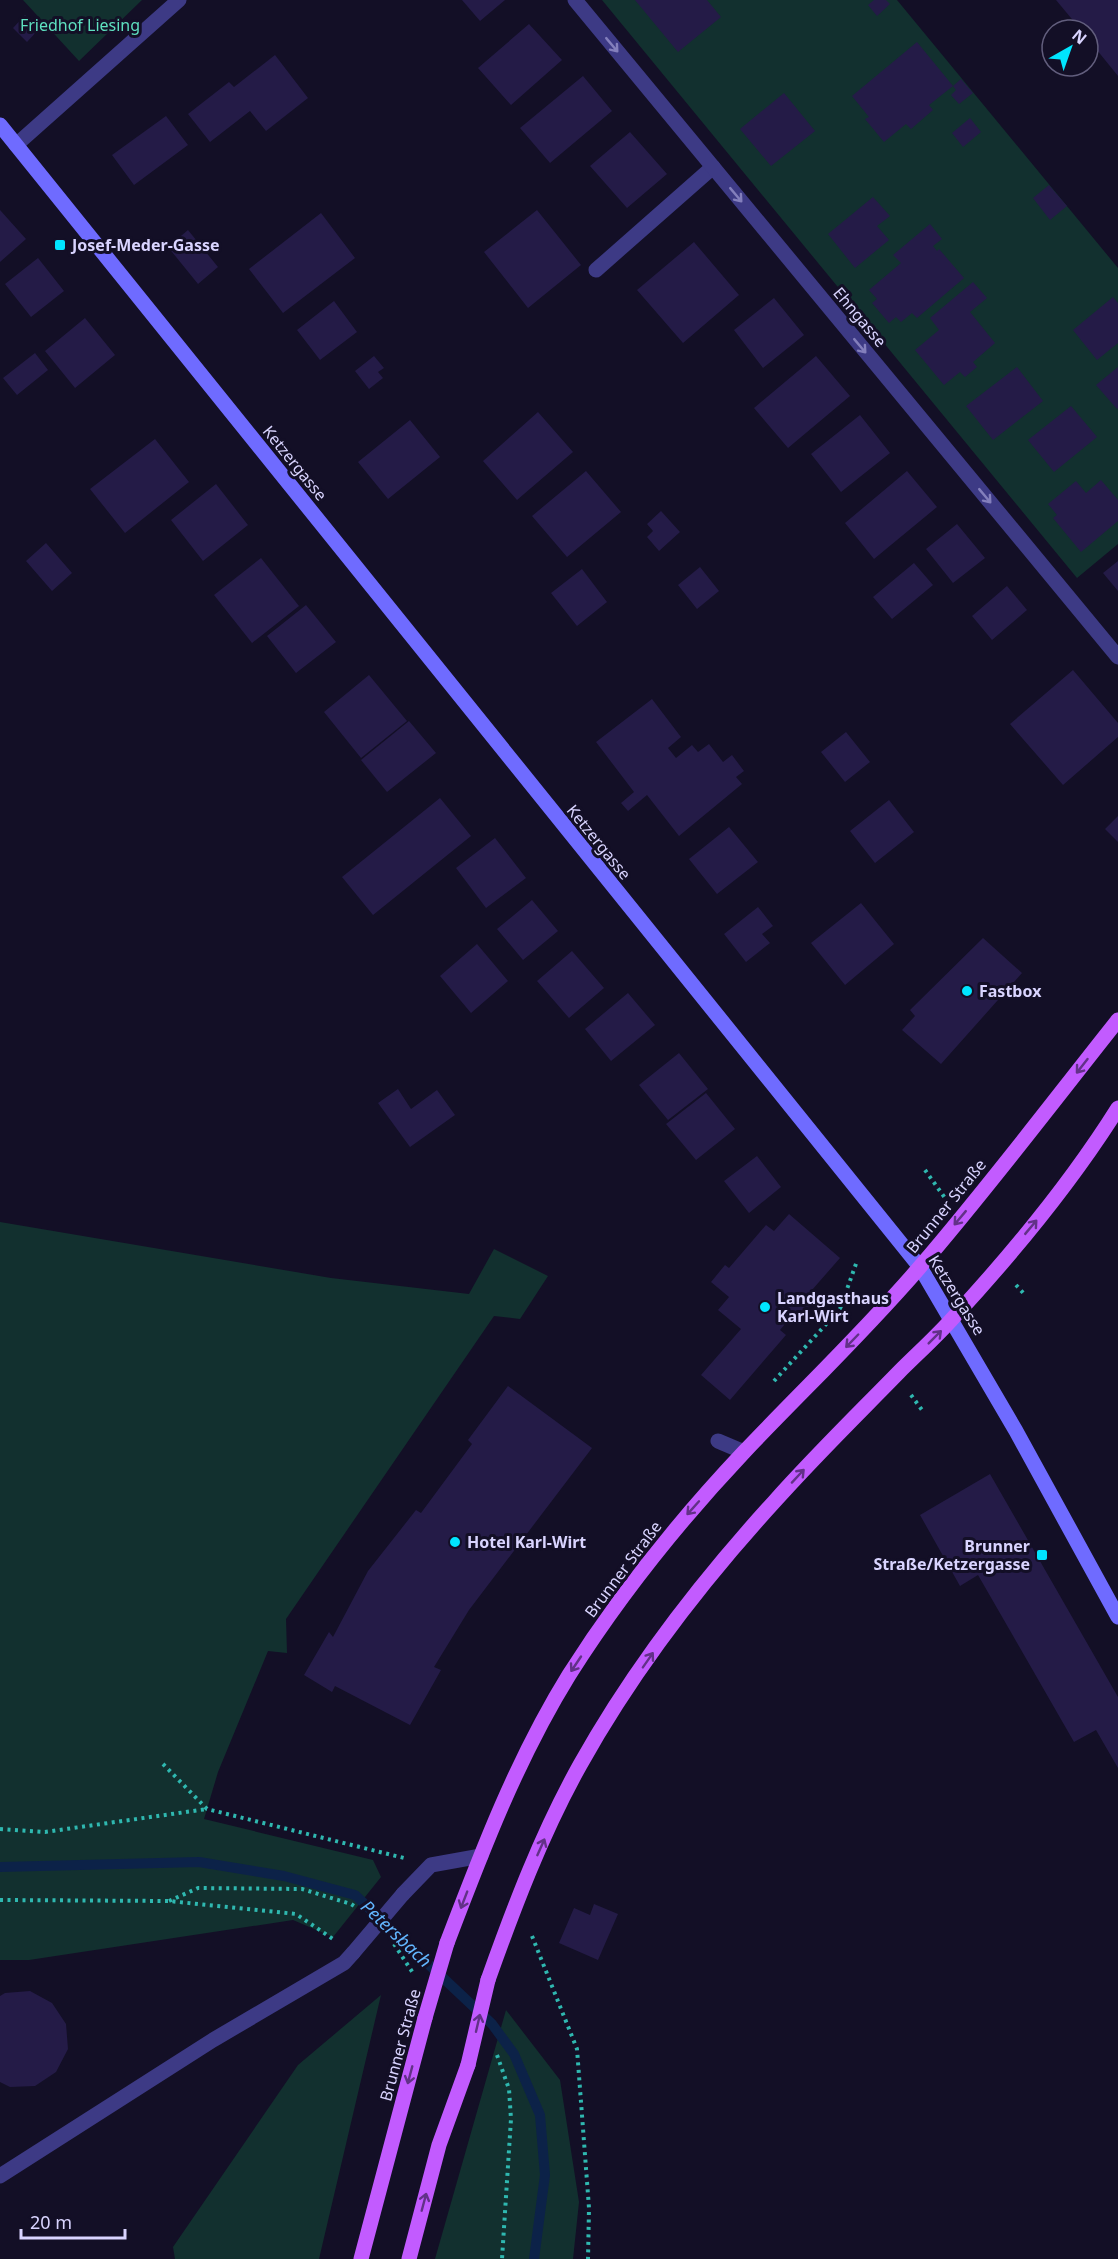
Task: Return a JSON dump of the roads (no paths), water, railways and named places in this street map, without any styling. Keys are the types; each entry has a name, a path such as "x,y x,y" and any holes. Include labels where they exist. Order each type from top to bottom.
{"main road":[{"name":"Ketzergasse","path":"0,124 920,1267 1011,1422 1118,1617"},
{"name":"Brunner Straße","path":"361,2259 447,1943 481,1856 526,1754 570,1675 647,1566 686,1516 920,1267 1118,1020"},
{"path":"409,2259 440,2145 468,2065 488,1980 517,1900 579,1766 622,1697 693,1599 795,1479 952,1319 1048,1207 1118,1108"}],"street":[{"path":"16,145 179,0"},
{"name":"Ehngasse","path":"575,0 1118,657"},
{"path":"596,270 713,167"},
{"path":"718,1441 744,1452"},
{"path":"0,2176 213,2040 344,1963 431,1865 481,1856"}],"waterway":[{"name":"Petersbach","path":"0,1867 199,1862 284,1876 355,1895 492,2024 514,2054 540,2115 545,2175 534,2259"}],"place":[{"name":"Josef-Meder-Gasse","path":"60,245"},
{"name":"Fastbox","path":"967,991"},
{"name":"Landgasthaus Karl-Wirt","path":"765,1307"},
{"name":"Hotel Karl-Wirt","path":"455,1542"},
{"name":"Brunner Straße/Ketzergasse","path":"1042,1555"}],"park label":[{"name":"Friedhof Liesing","path":"80,25"}]}
